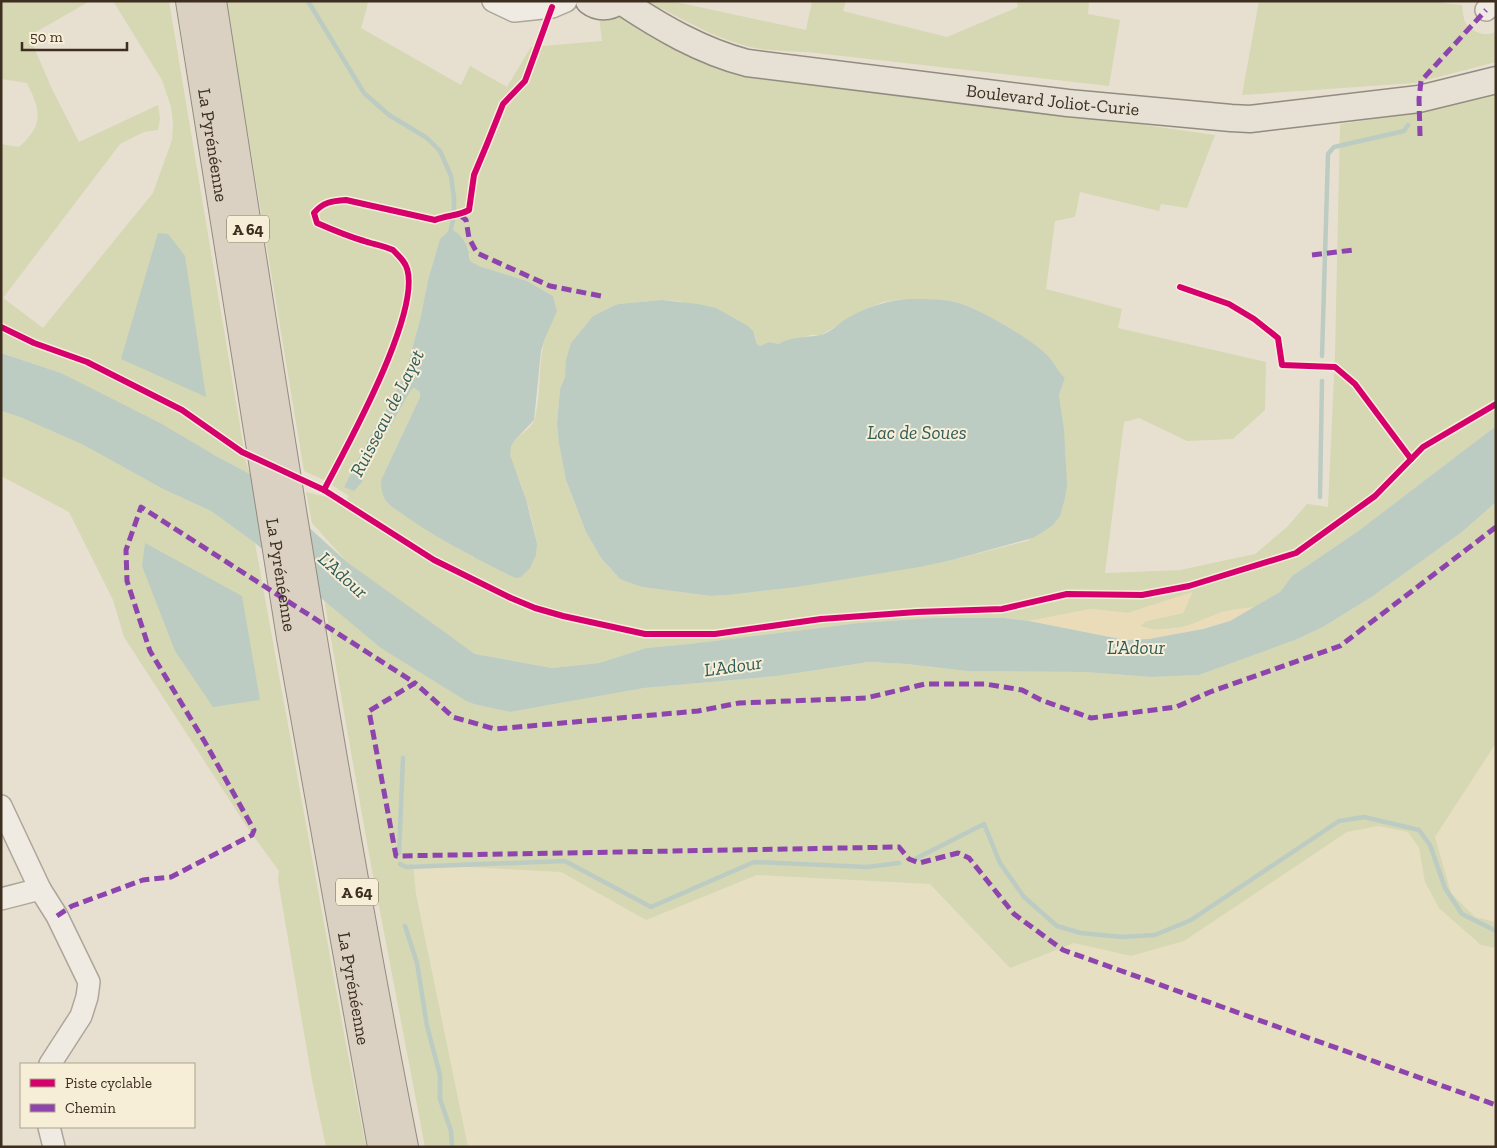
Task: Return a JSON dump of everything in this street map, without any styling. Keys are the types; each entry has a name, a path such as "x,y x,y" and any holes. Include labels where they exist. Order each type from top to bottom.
{"highway":[{"name":"La Pyrénéenne","path":"190,1 272,451 382,1147"},
{"name":"La Pyrénéenne","path":"212,1 272,451"},
{"name":"La Pyrénéenne","path":"302,637 337,783 404,1147"}],"main road":[{"name":"Boulevard Joliot-Curie","path":"589,1 600,6 607,6 620,1 661,27 724,57 747,63 1068,103 1231,118 1250,119 1419,99 1496,80"}],"street":[{"path":"492,1 514,11 552,7 566,1"},
{"path":"1,806 40,890 57,916 89,982 81,1016 51,1063"},
{"path":"1,900 40,890"},
{"path":"49,1128 54,1147"}],"shaded area":[{"path":"1496,743 1496,922 1475,917 1451,893 1435,837"},
{"path":"1378,826 1408,832 1419,848 1425,882 1481,945 1496,948 1496,1147 468,1147 416,894 412,864 561,872 646,920 757,875 930,884 1010,968 1074,943 1131,956 1184,941 1347,832"}],"green space":[{"path":"1,1 90,1 29,36 52,89 79,142 158,105 160,118 158,130 144,132 120,144 3,298 43,328 153,193 172,140 173,123 171,107 162,80 113,1 169,1 246,462 250,474 61,373 1,353 1,144 19,147 33,131 38,117 35,102 27,83 1,79"},
{"path":"226,1 368,1 361,28 461,85 470,66 507,87 531,47 602,41 599,17 621,15 702,57 1215,135 1187,208 1161,204 1159,211 1080,192 1075,217 1055,221 1046,289 1122,309 1118,328 1266,362 1265,410 1233,439 1187,441 1139,418 1124,422 1105,573 1180,570 1255,554 1287,527 1307,504 1328,507 1335,354 1340,124 1416,113 1496,93 1496,426 1357,532 1292,576 1280,592 1256,607 1222,612 1187,627 1154,630 1140,626 1146,621 1183,613 1192,593 1128,613 1091,609 1029,621 1004,618 931,618 859,623 646,648 599,663 552,668 475,654 347,562 312,523 306,492 327,497 342,506 349,496 324,480 304,471","holes":["440,239 470,254 470,261 479,266 527,281 553,296 557,311 550,324 542,350 538,404 535,418 529,428 512,444 510,449 513,466 526,498 537,543 473,557 388,503 381,480 420,397 420,392 414,388 411,390 376,451 362,482 344,487 406,371","908,299 947,300 980,312 1031,342 1051,359 1065,378 1059,395 1064,429 1052,526 1027,541 952,560 797,587 728,595 711,596 642,587 617,576 601,558 586,532 566,480 557,424 560,389 565,377 571,343 593,316 618,304 662,300 680,301 755,336 757,344 760,346 769,342 779,344 811,335 821,335 866,309 883,302"]},
{"path":"637,1 671,1 806,30 812,1 846,1 843,11 947,37 1018,7 1016,1 1089,1 1088,14 1120,20 1109,86 807,52 761,49 722,38 661,8 659,11"},
{"path":"1259,1 1442,1 1442,3 1462,5 1465,21 1470,28 1484,34 1496,31 1496,62 1415,83 1242,95"},
{"path":"1,411 20,417 85,445 163,489 211,511 255,543 366,1147 326,1147 312,1080 278,880 279,871 249,830 124,637 113,600 69,512 1,476"},
{"path":"1496,502 1496,743 1435,837 1451,893 1475,917 1496,922 1496,948 1481,945 1439,908 1425,882 1419,848 1408,832 1378,826 1347,832 1184,941 1131,956 1074,943 1010,968 930,884 757,875 646,920 561,872 413,864 416,894 468,1147 425,1147 369,854 324,599 382,648 466,701 510,712 644,688 777,676 869,662 967,671 1085,672 1152,677 1199,675 1295,640 1323,627 1373,596 1462,532"}],"sand":[{"path":"1192,592 1183,613 1146,621 1140,626 1151,629 1172,629 1224,612 1256,607 1230,621 1203,629 1149,639 1125,640 1029,621 1091,609 1128,613"}],"water":[{"path":"451,229 465,242 470,261 479,266 527,281 553,296 557,311 541,351 534,420 511,446 510,455 526,499 537,543 536,555 530,568 521,577 516,578 434,535 385,500 381,480 420,397 420,392 414,388 411,390 376,451 362,482 354,491 344,487 406,371 440,239"},
{"path":"158,233 168,234 185,256 206,397 121,359"},
{"name":"Lac de Soues","path":"908,299 947,300 980,312 1031,342 1051,359 1065,378 1059,395 1064,429 1067,485 1060,516 1052,526 1033,538 952,560 797,587 711,596 642,587 620,579 601,558 586,532 566,480 559,444 557,424 560,389 565,377 566,360 571,343 593,316 618,304 662,300 698,304 716,308 748,326 753,331 757,344 760,346 769,342 779,344 794,338 823,334 846,319 869,308 883,303"},
{"name":"L'Adour","path":"1,353 61,373 160,423 250,474 347,562 475,654 552,668 599,663 646,648 859,623 931,618 1004,618 1029,621 1125,640 1149,639 1203,629 1230,621 1280,592 1292,576 1357,532 1496,426 1496,502 1462,532 1373,596 1323,627 1295,640 1199,675 1152,677 1085,672 967,671 869,662 777,676 644,688 510,712 466,701 381,648 255,543 211,511 163,489 84,445 20,417 1,411"},
{"path":"145,543 242,596 260,700 213,707 175,651 142,566"}],"waterway":[{"name":"Ruisseau de Layet","path":"308,1 364,93 389,115 427,138 440,151 451,176 454,210"},
{"path":"1322,356 1328,154 1334,147 1404,131 1408,125"},
{"name":"Ruisseau de Layet","path":"450,233 453,220"},
{"path":"1320,497 1322,381"},
{"path":"399,853 403,758"},
{"path":"917,858 984,824 1000,863 1024,897 1057,926 1081,933 1122,937 1155,935 1191,920 1339,821 1364,817 1419,830 1430,845 1445,888 1462,914 1496,931"},
{"path":"400,864 406,867 565,861 651,907 754,862 867,867 899,863"},
{"path":"405,926 417,963 427,1026 440,1075 440,1099 451,1131 452,1147"}],"marked path":[{"path":"1420,136 1419,99 1421,81 1486,10"},
{"path":"460,215 466,220 469,238 477,253 550,286 601,296"},
{"path":"1312,255 1353,250"},
{"path":"57,916 72,906 143,880 171,877 252,835 254,830 206,744 150,651 127,581 126,550 141,507 415,683"},
{"path":"1496,527 1340,646 1210,692 1176,707 1091,718 1041,700 1022,690 985,684 925,684 866,698 739,703 698,711 495,729 453,717 415,683 369,711 396,856 899,847 909,859 919,863 958,853 969,858 1014,914 1063,950 1496,1105"}],"cycle path":[{"path":"324,490 382,375 406,306 409,279 403,261 393,250 317,223 314,213 321,206 328,203 346,200 435,220 469,210 474,175 503,104 525,81 552,7"},
{"path":"1180,287 1229,304 1254,319 1278,338 1282,365 1335,367 1355,384 1411,459"},
{"path":"1,327 34,343 87,362 182,410 242,452 324,490 434,560 511,598 535,608 563,616 645,634 715,634 821,619 917,612 1002,609 1067,594 1142,595 1189,586 1296,553 1375,496 1423,447 1496,404"}]}
